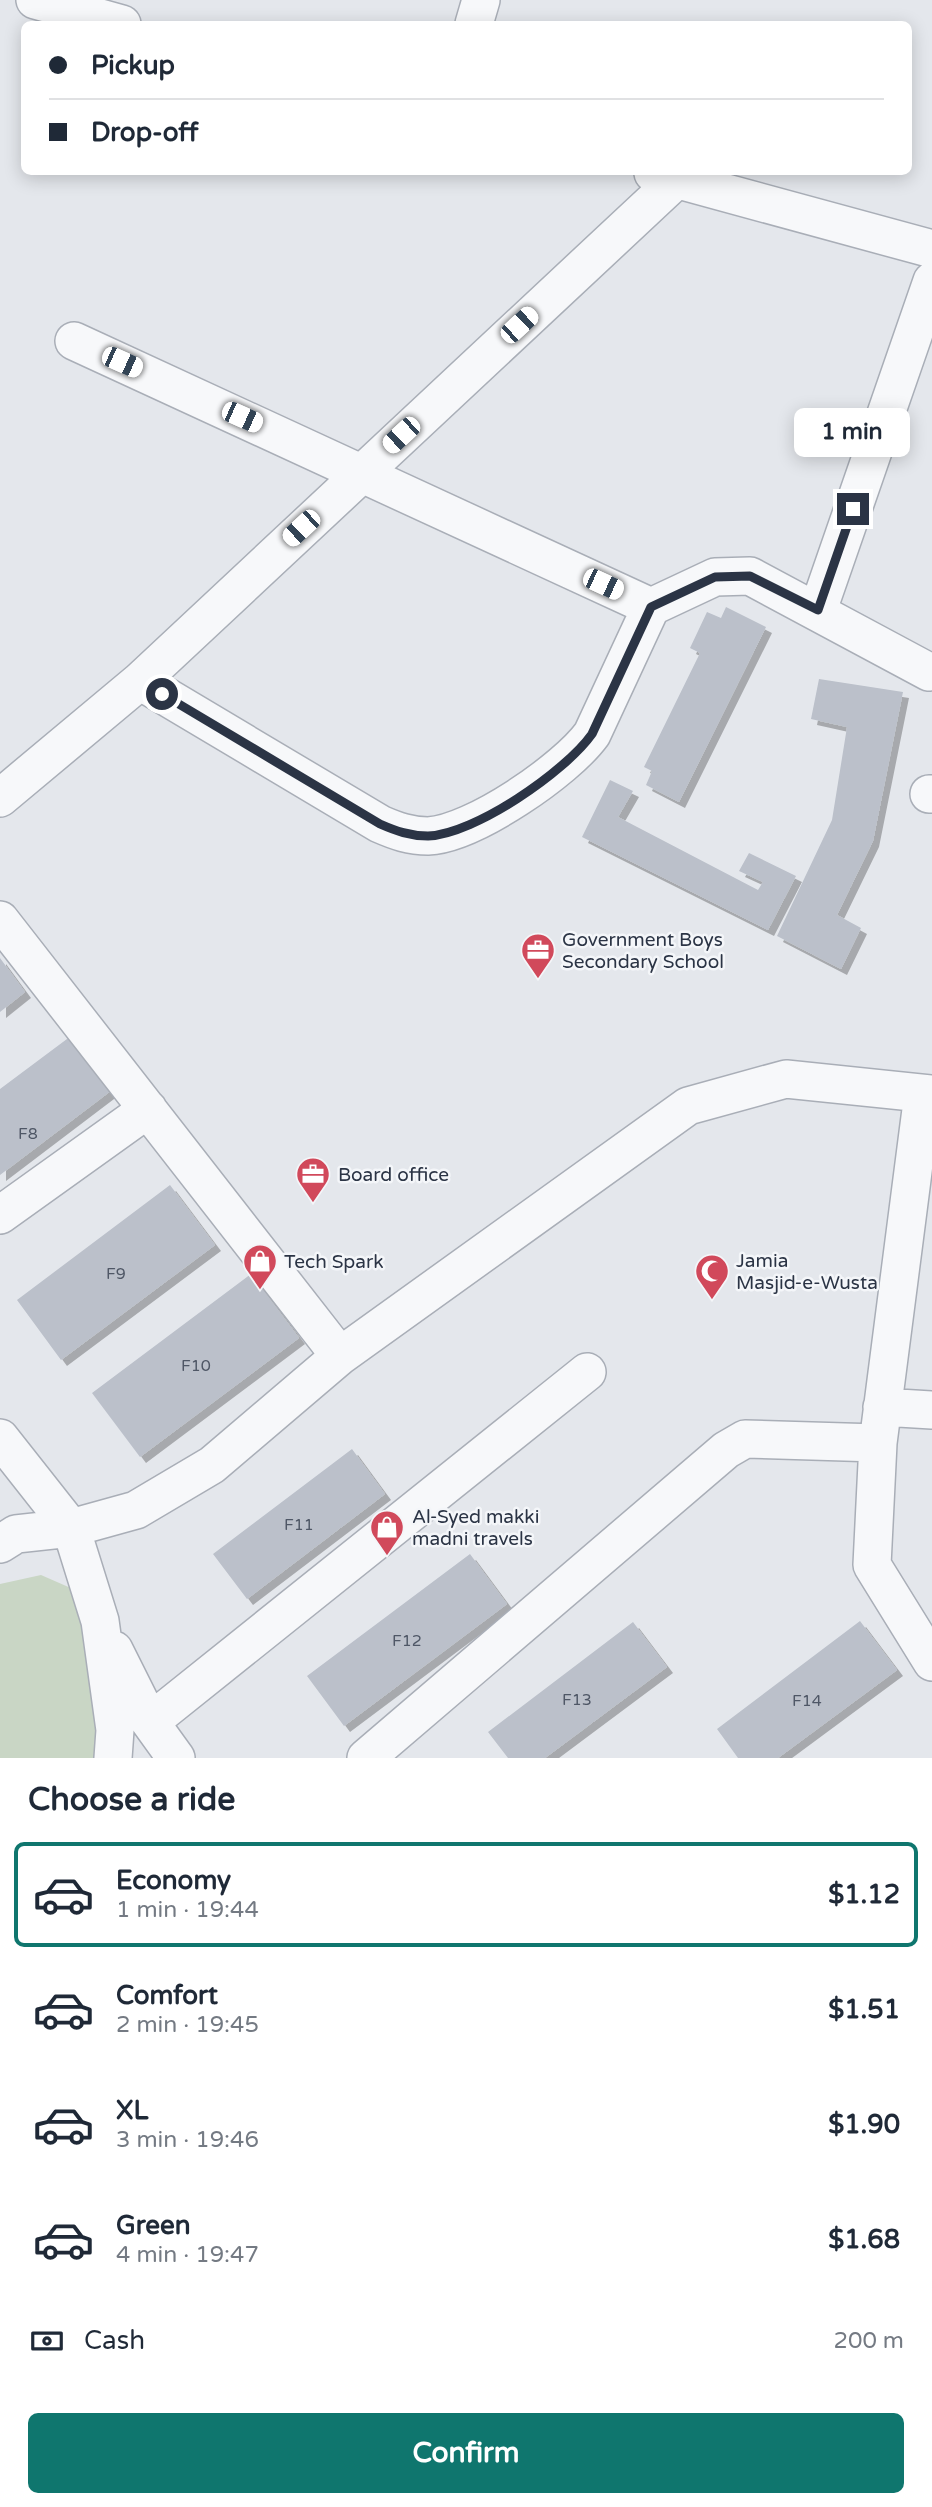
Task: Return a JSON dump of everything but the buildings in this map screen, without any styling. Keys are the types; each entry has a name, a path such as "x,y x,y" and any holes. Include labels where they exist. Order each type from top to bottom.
{"street":[{"path":"35,0 111,21"},
{"path":"475,21 481,0"},
{"path":"0,798 140,681 361,471 662,176 932,249"},
{"path":"818,610 932,281"},
{"path":"74,341 651,607"},
{"path":"140,681 380,824 403,834 429,836 461,827 492,812 566,764 592,734 651,607 715,577 750,576 818,610 929,673"},
{"path":"0,920 340,1356"},
{"path":"0,1544 16,1534 71,1528 136,1510 212,1465 340,1356 688,1106 786,1079 928,1094 880,1425 872,1565 932,1662"},
{"path":"0,1215 148,1109"},
{"path":"150,1723 587,1372"},
{"path":"366,1758 726,1450 745,1439 880,1425 932,1409"},
{"path":"0,1438 71,1528 100,1621 150,1723 176,1758"},
{"path":"100,1621 115,1730 113,1758"}],"green space":[{"path":"41,1575 73,1589 95,1627 98,1758 0,1758 0,1584"}],"place":[{"name":"Government Boys Secondary School","path":"538,980"},
{"name":"Board office","path":"313,1204"},
{"name":"Tech Spark","path":"260,1291"},
{"name":"Jamia Masjid-e-Wusta","path":"712,1301"},
{"name":"Al-Syed makki madni travels","path":"387,1557"}],"route":[{"path":"162,694 380,824 403,834 429,836 461,827 492,812 566,764 581,749 592,734 651,607 715,577 750,576 818,610 853,509"}]}
